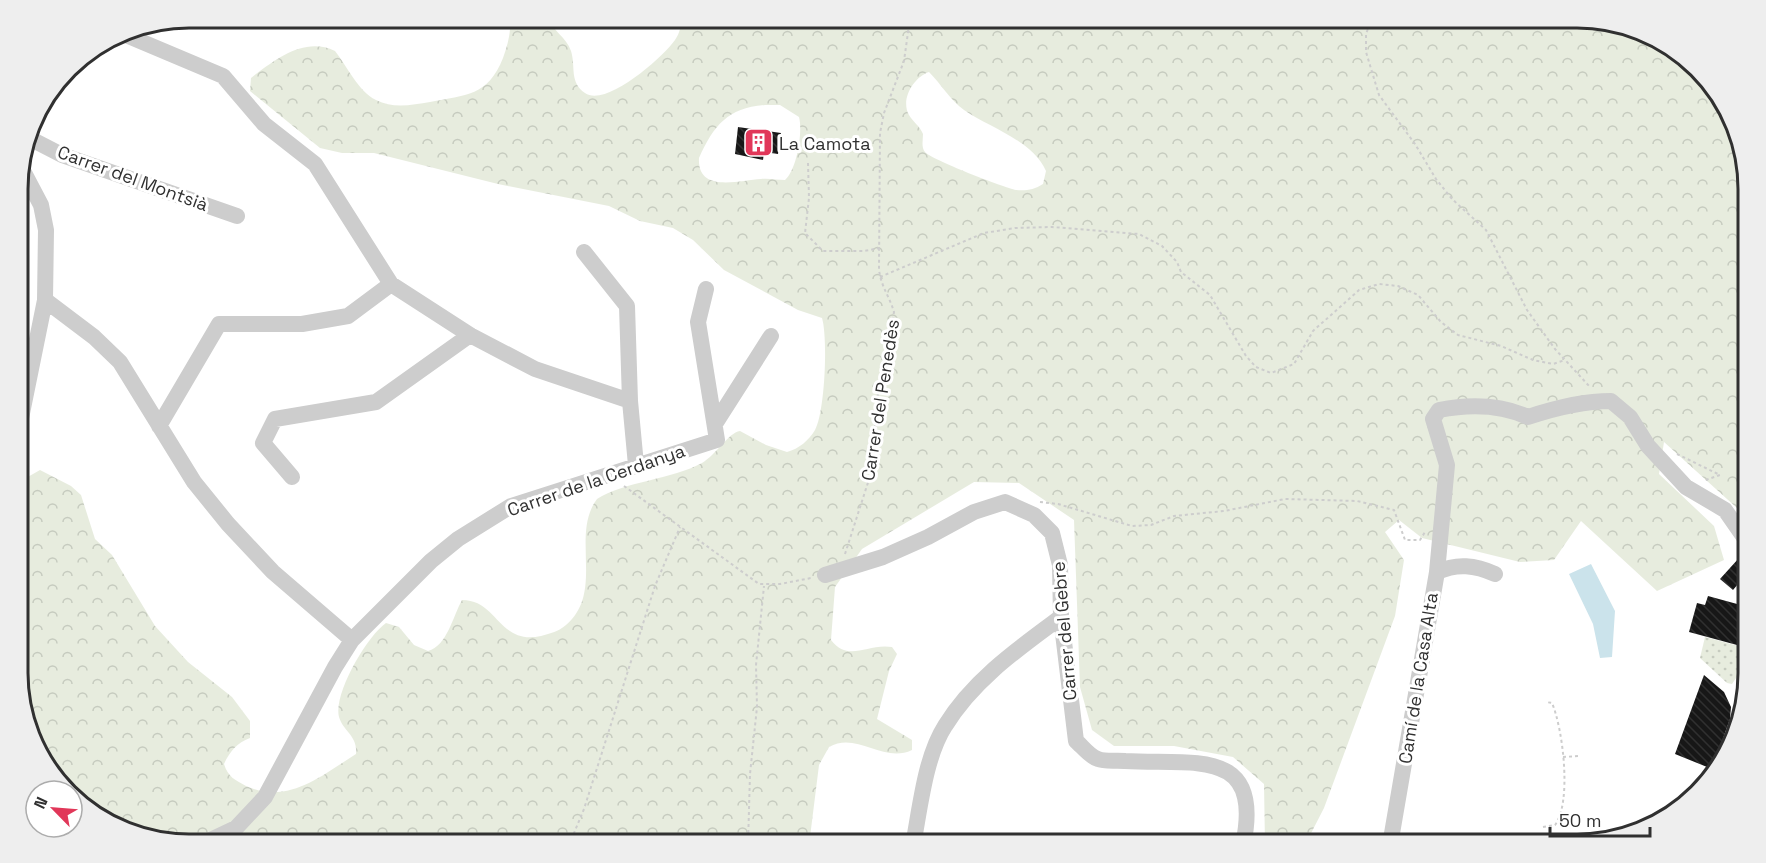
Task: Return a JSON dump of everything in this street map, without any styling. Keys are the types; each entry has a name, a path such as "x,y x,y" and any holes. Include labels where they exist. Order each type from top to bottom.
{"street":[{"path":"134,39 223,76 264,124 315,164 391,284 470,335 535,369 630,401"},
{"name":"Carrer del Montsià","path":"36,142 62,155 237,216"},
{"path":"29,182 41,206 46,230 45,300 29,381"},
{"path":"584,252 627,306 630,401 636,465"},
{"path":"159,426 219,324 302,324 348,316 391,284"},
{"path":"706,289 698,322 716,432"},
{"path":"45,300 94,337 120,362 194,482 228,524 273,572 352,640"},
{"path":"292,477 263,443 275,419 376,402 470,335"},
{"path":"716,432 771,336"},
{"path":"1437,572 1447,465 1433,419 1439,410 1461,405 1492,406 1513,410 1528,417 1592,401 1610,401 1630,417 1648,446 1686,488 1725,510 1738,529"},
{"name":"Carrer de la Cerdanya","path":"223,834 236,828 265,797 334,667 352,640 431,561 458,539 511,506 636,465 716,432"},
{"path":"832,573 883,557 928,537 974,512 1005,502 1014,506"},
{"name":"Carrer del Gebre","path":"1014,506 1034,515 1052,533 1060,565 1061,617 1076,741 1097,759 1206,763 1226,769 1245,794 1249,818 1245,834"},
{"name":"Camí de la Casa Alta","path":"1392,834 1437,572 1457,566 1481,568 1495,574"},
{"path":"915,834 928,772 944,727 974,687 1061,617"}],"path":[{"name":"Carrer del Penedès","path":"832,573 872,470 877,399 894,312 891,302 883,292 880,278 880,133 884,113 904,61 909,28"},
{"path":"1368,28 1366,52 1379,95 1415,144 1436,179 1452,199 1486,230 1516,293 1565,360 1580,378 1610,401"},
{"path":"808,163 809,198 805,233 823,251 864,251 880,248"},
{"path":"880,278 984,233 1015,228 1052,227 1139,234 1162,246 1177,262 1181,272 1210,295 1246,356 1256,367 1271,373 1294,364 1313,331 1359,290 1380,284 1398,286 1418,295 1441,321 1458,335 1501,346 1533,360 1553,364 1565,360"},
{"path":"607,474 764,586 832,573"},
{"path":"1014,506 1045,501 1132,526 1151,525 1174,516 1224,511 1285,499 1333,499 1378,504 1394,510 1405,540 1420,540 1428,527"},
{"path":"574,834 584,809 655,586 680,527"},
{"path":"748,834 750,774 757,707 756,665 764,586"},
{"path":"1543,826 1555,825 1562,805 1563,757 1556,713 1552,703 1546,702"},
{"path":"1563,757 1579,756"}],"green space":[{"path":"1576,28 1608,32 1648,45 1683,69 1710,100 1729,138 1736,169 1738,190 1738,509 1664,442 1659,474 1714,526 1724,560 1657,591 1581,521 1554,560 1520,562 1422,538 1399,520 1385,532 1404,560 1395,616 1324,808 1311,834 1265,834 1264,784 1233,757 1174,746 1114,746 1092,730 1080,687 1074,520 1019,483 974,482 862,549 835,587 831,640 845,650 859,651 883,646 892,647 897,654 889,671 877,719 912,740 912,750 891,753 850,743 839,743 829,747 819,765 810,834 190,834 158,831 118,818 84,795 84,779 68,779 50,754 34,715 28,673 28,477 40,470 71,486 81,495 95,539 112,555 155,626 188,662 232,697 250,721 250,738 234,748 224,764 230,775 246,786 261,791 276,792 290,790 317,779 356,754 353,738 339,717 341,694 361,652 386,623 399,627 414,645 428,651 435,648 445,637 462,600 474,602 483,607 507,629 516,634 527,637 541,636 557,631 566,625 577,612 584,596 586,529 597,499 620,488 677,473 702,463 731,436 740,431 766,445 787,452 803,444 815,430 821,408 825,375 822,318 798,310 724,270 693,240 673,228 640,221 609,206 498,184 374,153 342,153 320,148 250,91 251,78 265,68 293,51 314,46 335,51 364,91 382,103 409,105 430,102 465,95 483,87 497,71 506,48 510,29 555,29 571,51 577,84 585,93 594,96 620,87 647,68 669,48 680,29","holes":["929,72 954,102 1031,151 1046,171 1043,184 1030,190 1016,190 930,156 924,150 923,134 909,115 907,96 918,79","780,105 799,117 798,150 793,168 785,180 712,181 705,177 700,169 699,158 710,136 732,114 752,107"]},
{"path":"1705,637 1738,646 1738,675 1732,684 1727,683 1700,658"}],"water":[{"path":"1591,564 1615,611 1612,657 1600,658 1593,624 1569,574"}],"building":[{"name":"La Camota","path":"738,127 781,133 778,154 764,152 763,160 735,154"},
{"path":"1738,559 1738,584 1733,590 1720,579"},
{"path":"1708,596 1738,604 1738,645 1689,632 1697,603 1705,605"},
{"path":"1704,675 1724,692 1731,707 1730,719 1720,746 1707,767 1675,754"}],"place":[{"name":"La Camota","path":"758,143"}]}
